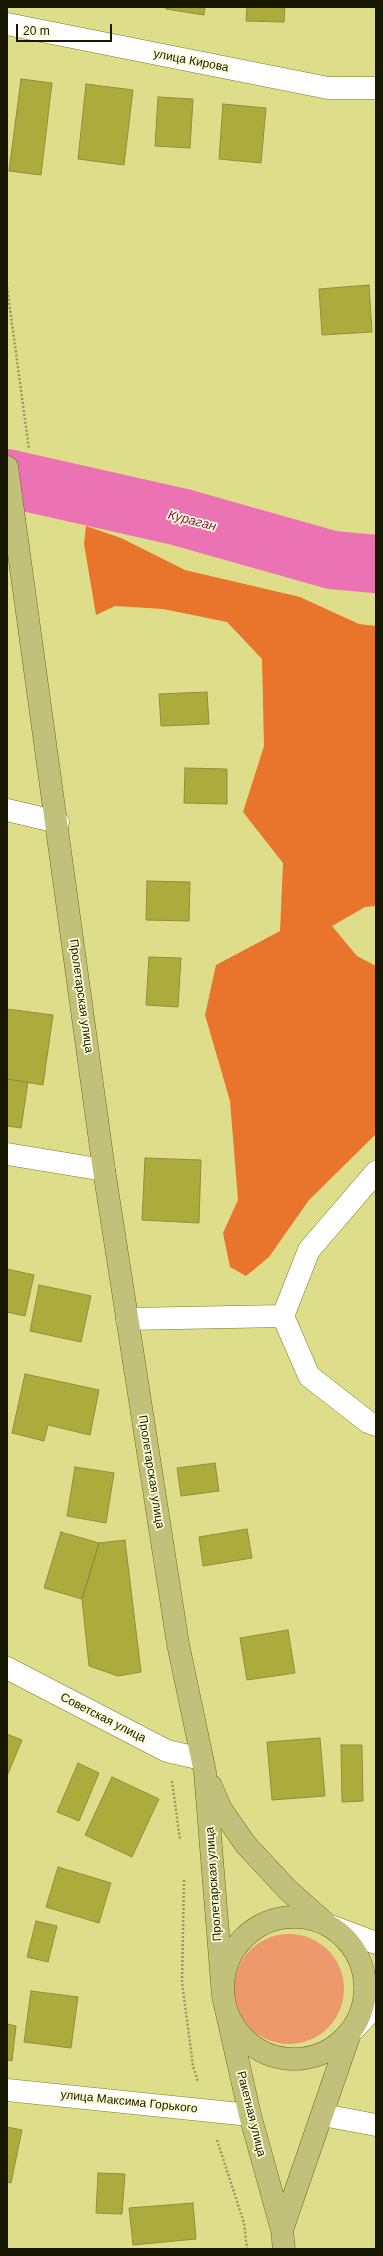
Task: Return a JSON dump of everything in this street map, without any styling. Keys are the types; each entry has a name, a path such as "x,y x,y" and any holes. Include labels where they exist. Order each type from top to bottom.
{"main road":[{"name":"Пролетарская улица","path":"7,467 28,622 58,822 104,1170 178,1644 204,1766 222,1996"},
{"name":"Пролетарская улица","path":"204,1766 221,1809 246,1845 288,1890 328,1926"},
{"path":"306,1918 328,1926 346,1939 359,1958 365,1980 363,2008 350,2033 328,2052 291,2061 254,2048 232,2026 222,1996 226,1965 242,1939 272,1920 306,1918"},
{"name":"Ракетная улица","path":"222,1996 250,2115 283,2240"},
{"name":"Ракетная улица","path":"283,2240 350,2033"}],"street":[{"name":"улица Кирова","path":"7,24 328,88 376,88"},
{"path":"7,810 58,822"},
{"path":"7,1154 104,1170"},
{"path":"376,1172 309,1250 283,1316 309,1376 368,1422 376,1425"},
{"path":"127,1319 283,1316"},
{"name":"Советская улица","path":"7,1668 167,1751 204,1766"},
{"path":"328,1926 376,1943"},
{"path":"350,2033 376,2006"},
{"name":"улица Максима Горького","path":"7,2090 250,2115"},
{"path":"323,2115 376,2125"}],"shaded area":[{"path":"86,526 121,538 185,570 300,597 359,624 376,626 376,906 365,907 332,926 357,956 376,966 376,1134 309,1200 269,1257 246,1276 230,1267 223,1233 238,1200 230,1101 205,1015 216,965 280,931 283,863 243,812 264,746 262,659 227,622 163,609 115,606 96,615 84,544"},
{"path":"289,1934 310,1938 328,1950 340,1968 344,1989 340,2010 328,2028 310,2040 289,2044 268,2040 250,2028 238,2010 234,1989 238,1968 250,1950 268,1938"}],"building":[{"path":"166,7 205,7 204,15 166,9"},
{"path":"247,7 285,7 284,22 246,21"},
{"path":"21,79 52,83 41,175 9,171"},
{"path":"86,84 133,90 124,165 78,159"},
{"path":"158,97 193,99 190,148 155,146"},
{"path":"223,104 266,108 261,163 219,159"},
{"path":"369,285 372,332 322,335 319,289"},
{"path":"207,692 209,724 161,726 159,694"},
{"path":"185,768 227,769 227,804 184,803"},
{"path":"147,881 190,882 189,921 146,920"},
{"path":"149,957 181,958 178,1007 146,1005"},
{"path":"7,1009 53,1015 43,1085 7,1079"},
{"path":"7,1079 28,1082 21,1128 7,1126"},
{"path":"145,1158 201,1160 199,1223 142,1220"},
{"path":"7,1269 34,1275 25,1316 7,1312"},
{"path":"39,1285 91,1296 81,1342 30,1331"},
{"path":"25,1374 99,1390 90,1435 48,1425 44,1441 12,1433"},
{"path":"215,1463 219,1491 181,1496 177,1468"},
{"path":"75,1467 114,1473 106,1523 67,1516"},
{"path":"247,1529 252,1558 203,1566 199,1537"},
{"path":"61,1532 99,1543 82,1599 44,1588"},
{"path":"125,1540 141,1672 118,1676 89,1666 82,1599 99,1543"},
{"path":"288,1630 295,1673 247,1680 240,1638"},
{"path":"7,1734 22,1740 7,1776"},
{"path":"320,1738 325,1796 272,1800 267,1742"},
{"path":"341,1745 362,1745 363,1801 342,1802"},
{"path":"78,1763 99,1773 79,1821 57,1812"},
{"path":"112,1777 159,1799 132,1857 85,1835"},
{"path":"58,1867 111,1883 99,1923 46,1907"},
{"path":"36,1921 57,1926 48,1962 27,1957"},
{"path":"31,1991 78,1997 71,2048 24,2042"},
{"path":"7,2024 16,2026 12,2061 7,2060"},
{"path":"7,2127 22,2130 11,2183 7,2182"},
{"path":"98,2173 125,2174 122,2214 96,2213"},
{"path":"193,2203 196,2239 133,2245 129,2208"}],"waterway":[{"name":"Кураган","path":"7,478 180,517 332,560 376,564"}]}
